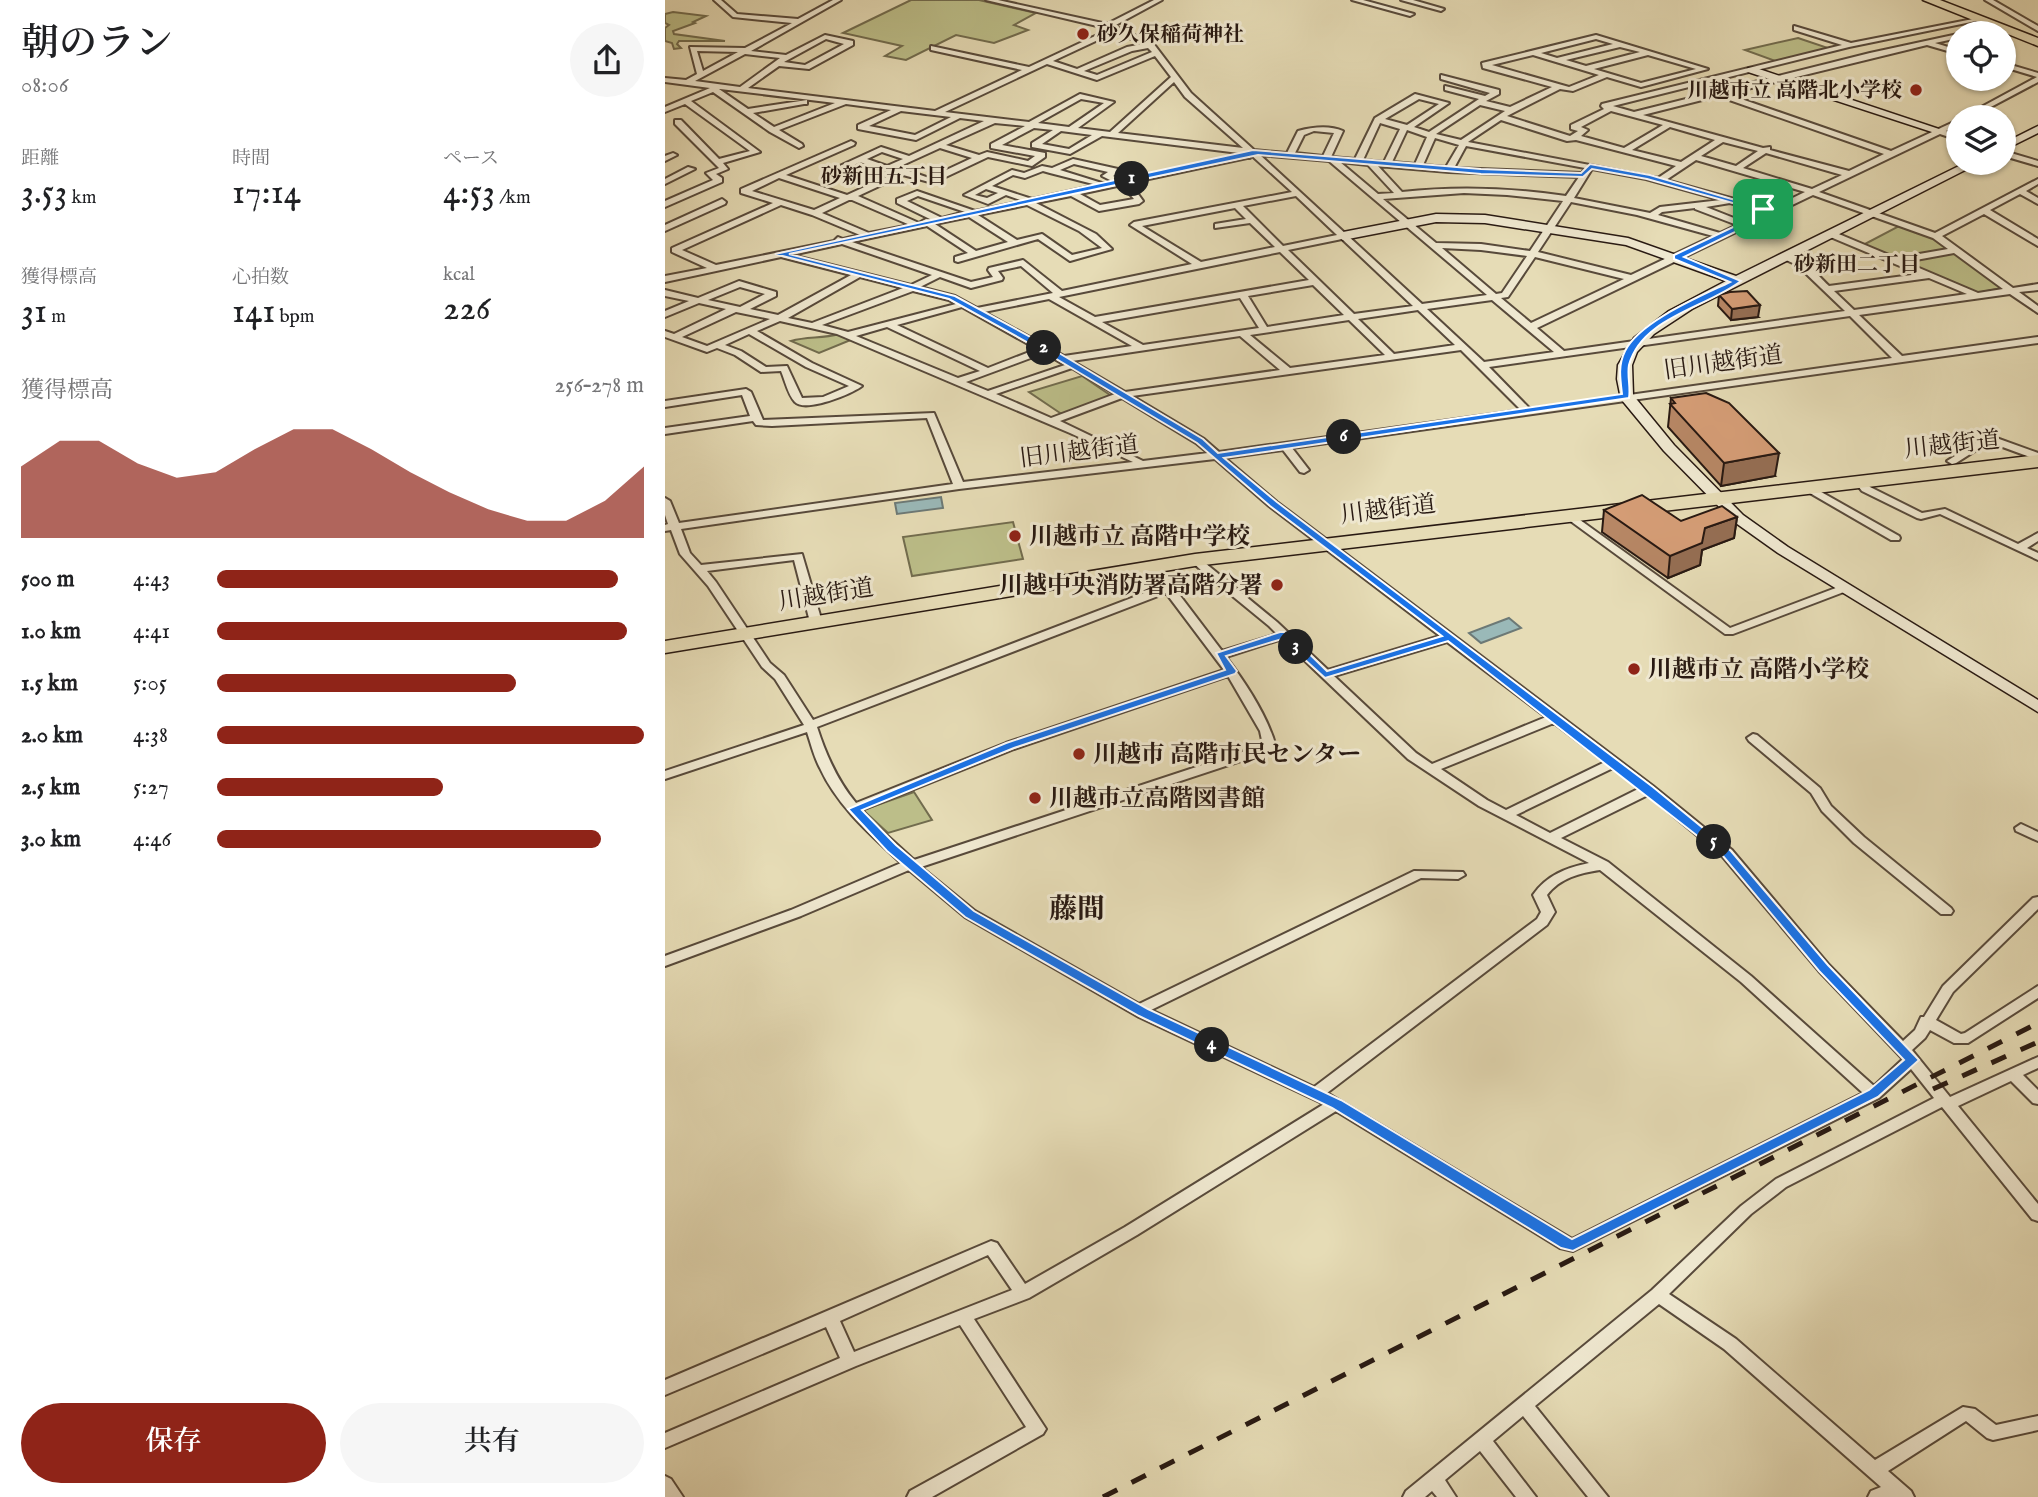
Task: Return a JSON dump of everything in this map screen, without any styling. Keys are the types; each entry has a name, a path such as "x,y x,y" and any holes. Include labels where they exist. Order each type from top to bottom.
{"highway":[{"name":"川越街道","path":"665,647 815,622 1201,567 1325,543 2038,459"}],"main road":[{"path":"1929,0 1981,21"},
{"path":"2016,34 2038,42"}],"street":[{"path":"717,0 736,16 798,22"},
{"path":"689,82 838,0"},
{"path":"989,0 1111,28 1150,45 1174,79 1482,365 1526,410"},
{"path":"937,113 1111,28 1159,0"},
{"path":"1355,0 1410,14"},
{"path":"1403,0 1441,9"},
{"path":"1988,0 2038,29"},
{"path":"1388,8 1416,3"},
{"path":"1849,174 1605,106 1849,45 1976,19"},
{"path":"1797,28 1870,55"},
{"path":"742,89 787,57 825,37 850,43 806,67 779,64"},
{"path":"1607,75 1570,89 1485,65 1596,37 1704,69 1641,85"},
{"path":"1633,114 1946,39"},
{"path":"1926,43 1946,49"},
{"path":"1558,60 1622,44"},
{"path":"1078,71 1130,48 1150,45"},
{"path":"934,48 1027,69"},
{"path":"701,75 693,49 745,51 787,57"},
{"path":"1585,69 1649,52"},
{"path":"1045,61 1099,78 1157,53"},
{"path":"1533,53 1663,91"},
{"path":"2016,69 2038,77"},
{"path":"1752,70 1946,134"},
{"path":"1413,167 1430,135 1496,92 1444,77"},
{"path":"1988,105 2038,77"},
{"path":"1111,135 1174,79"},
{"path":"665,80 1254,153 1449,170 1583,175"},
{"path":"1449,170 1462,143 1511,110 1559,87"},
{"path":"665,110 715,88"},
{"path":"715,88 746,112 799,146"},
{"path":"1448,88 1511,110"},
{"path":"1717,93 1891,154"},
{"path":"859,159 930,181 987,153 1029,164 1042,156 994,146 1080,96 1109,102 1070,130"},
{"path":"1358,161 1378,120 1418,96 1445,103 1406,127 1387,164"},
{"path":"686,101 756,152 718,162"},
{"path":"746,112 804,102"},
{"path":"773,130 846,102"},
{"path":"901,108 862,127 916,138 960,116"},
{"path":"1501,117 1570,139 1584,130 1574,128 1611,108"},
{"path":"665,204 719,180 710,173 724,169 678,122 707,117"},
{"path":"887,169 994,120"},
{"path":"1378,120 1462,143 1660,180 1772,212"},
{"path":"1626,150 1671,124"},
{"path":"1531,327 1946,127"},
{"path":"1059,129 1035,145 1070,152 1099,134"},
{"path":"1290,155 1301,133 1314,129 1339,131 1328,159"},
{"path":"2016,141 2038,130"},
{"path":"1575,137 1681,165"},
{"path":"1660,180 1723,138"},
{"path":"851,143 744,191 815,213 865,234"},
{"path":"942,146 977,157"},
{"path":"834,172 881,149 911,159"},
{"path":"1738,168 1767,149"},
{"path":"665,279 865,234 1254,153"},
{"path":"1695,157 1813,192 1935,236 2038,310"},
{"path":"2016,157 2038,164"},
{"path":"1328,159 1377,197 1562,354"},
{"path":"1053,171 1073,160 1115,171 1106,176 1127,184 1139,201 1099,208 1070,192"},
{"path":"1371,163 1400,194"},
{"path":"1413,167 1423,183"},
{"path":"1063,359 1497,298 1505,295 1590,167"},
{"path":"1006,192 988,201 968,195 1012,172 1025,176 1042,168 1105,185"},
{"path":"665,182 691,169"},
{"path":"815,213 900,173"},
{"path":"777,175 851,197 921,223 975,254"},
{"path":"1949,175 1663,320 1634,344 1624,369 1626,396 1715,498 1783,550 2038,707"},
{"path":"1935,236 2038,181"},
{"path":"1377,197 1400,194 1423,183 1567,201 1652,215 1721,236"},
{"path":"958,259 1039,236 1072,258 1108,247 1069,221 1045,214 1029,200 985,186"},
{"path":"2021,191 2038,201"},
{"path":"939,219 900,201 917,193 971,212 1016,243"},
{"path":"1199,265 1134,225 1298,193"},
{"path":"1652,215 1660,209 1734,201"},
{"path":"665,228 722,202"},
{"path":"713,267 675,250 781,202"},
{"path":"1237,205 1392,357"},
{"path":"1694,206 1745,225"},
{"path":"1984,210 2038,243"},
{"path":"977,311 1436,218 1472,217 1628,242 1677,257 1737,281"},
{"path":"1218,226 1252,220"},
{"path":"1831,234 1976,295"},
{"path":"838,240 974,285 999,278 992,270 1023,263 1054,294 1140,347"},
{"path":"1434,246 1474,248 1588,265 1634,279"},
{"path":"1895,261 1957,250"},
{"path":"779,254 914,287 965,304 1200,441 1325,543 1649,789 1727,853 1823,968 1908,1055 2038,1215"},
{"path":"1787,257 1800,263 1899,359"},
{"path":"669,336 707,349 782,317 859,274"},
{"path":"815,325 938,275"},
{"path":"1826,289 1928,275"},
{"path":"1095,320 1315,282"},
{"path":"665,314 739,284 773,294 669,336"},
{"path":"1482,365 2038,287"},
{"path":"665,293 782,317 847,335 1052,421 1139,464"},
{"path":"1243,295 1265,330"},
{"path":"847,335 965,304"},
{"path":"887,324 988,371"},
{"path":"718,345 738,353 764,370 785,368 799,401 825,400 857,386 809,365 750,331"},
{"path":"1242,333 1287,371"},
{"name":"旧川越街道","path":"670,527 959,486 1216,456 1526,410 2038,340"},
{"path":"1052,421 1122,395 1461,347"},
{"path":"956,382 1046,349"},
{"path":"988,394 1073,365"},
{"path":"665,404 746,391 760,423 933,415 933,429 948,454 959,486"},
{"path":"665,431 756,418"},
{"path":"1952,461 1988,438 2038,459"},
{"path":"1285,446 1304,470"},
{"path":"1859,481 1866,489 1921,516 1941,511 2038,557"},
{"path":"1807,487 1895,538"},
{"path":"665,501 670,527 685,554 747,634 766,665 780,677 810,726 825,767 854,809 912,865 970,914 1139,1010 1317,1093 1543,1231 1573,1245 1874,1094 1908,1055 1926,1021 1948,989 2038,901"},
{"path":"1569,515 1729,632 1845,588"},
{"path":"2019,548 2038,536"},
{"path":"699,569 798,556 815,622"},
{"path":"665,775 810,726 1169,589 1201,567 1284,635 1412,756 1506,815 1603,864 1746,979 1874,1094"},
{"path":"665,961 796,913 912,865 1270,747 1266,731 1231,671 1169,589"},
{"path":"1220,655 1284,635"},
{"path":"1325,675 1450,637"},
{"path":"854,809 1010,746 1231,671"},
{"path":"1430,769 1555,718"},
{"path":"1753,738 1816,791 1826,808 1859,840 1947,911"},
{"path":"1506,815 1613,763"},
{"path":"1552,837 1649,789"},
{"path":"2021,828 2038,836"},
{"path":"1317,1093 1542,922 1548,912 1540,895 1546,887 1570,871 1603,864"},
{"path":"1139,1010 1419,874 1458,875"},
{"path":"1926,1021 1959,1039 1968,1038 2038,990"},
{"path":"1412,1497 1658,1295 1747,1210 1781,1183 1946,1101 2038,1062"},
{"path":"2012,1073 2038,1099"},
{"path":"665,1441 963,1315 1023,1293 1131,1231 1336,1104"},
{"path":"665,1388 991,1247 1023,1293"},
{"path":"1658,1295 1730,1344 1901,1493"},
{"path":"915,1497 1037,1429 963,1315"},
{"path":"831,1318 850,1362"},
{"path":"1524,1405 1599,1497"},
{"path":"1876,1469 1963,1414 1969,1414 1993,1433 2038,1423"},
{"path":"1482,1440 1527,1497"},
{"path":"1434,1479 1447,1497"},
{"path":"665,1484 674,1497"},
{"path":"1877,1497 1901,1493"}],"green space":[{"path":"911,0 979,0 1036,13 1014,25 1028,30 994,43 956,35 906,60 885,56 902,46 843,33"},
{"path":"673,12 706,16 673,31 674,34 725,41 679,41 677,44 681,48 674,49 672,43 665,41 665,28 669,25 665,23 665,14"},
{"path":"1798,38 1831,49 1778,62 1745,50"},
{"path":"1899,226 1932,237 1948,249 1897,260 1863,245"},
{"path":"1954,253 2003,288 1976,293 1905,262"},
{"path":"839,334 853,339 819,353 791,341 803,338"},
{"path":"1082,376 1113,397 1063,415 1029,392"},
{"path":"1013,522 1023,559 912,576 903,537"},
{"path":"914,792 932,820 888,833 863,810"}],"water":[{"path":"941,497 943,508 897,514 895,503"},
{"path":"1509,618 1521,628 1481,643 1469,633"}],"building":[{"path":"1747,291 1760,305 1732,309 1719,295 1730,292"},
{"path":"1706,393 1729,403 1779,453 1724,463 1670,404 1675,403 1671,398"},
{"path":"1642,495 1681,521 1722,506 1737,517 1705,528 1702,543 1670,556 1604,510"}],"railway":[{"path":"1103,1497 2038,1023"},
{"path":"1933,1089 2038,1042"}],"place":[{"name":"砂久保稲荷神社","path":"1083,34"},
{"name":"川越市立 高階北小学校","path":"1916,90"},
{"name":"川越市立 高階中学校","path":"1015,536"},
{"name":"川越中央消防署高階分署","path":"1277,585"},
{"name":"川越市立 高階小学校","path":"1634,669"},
{"name":"川越市 高階市民センター","path":"1079,754"},
{"name":"川越市立高階図書館","path":"1035,798"}],"district":[{"name":"砂新田五丁目","path":"884,176"},
{"name":"砂新田二丁目","path":"1857,264"},
{"name":"藤間","path":"1077,908"}],"route":[{"path":"1763,209 1647,177 1590,167 1583,175 1481,172 1253,152 1255,154 779,254 952,298 1046,349 1200,441 1216,456 1273,504 1450,637 1325,675 1284,635 1220,655 1231,671 1010,746 854,809 891,848 970,914 1143,1013 1317,1093 1566,1244 1573,1245 1874,1094 1912,1060 1823,968 1727,853 1649,789 1450,637 1325,543 1273,504 1221,460 1216,456 1626,396 1623,385 1624,369 1630,350 1639,338 1687,306 1737,281 1677,257 1772,212 1763,209"}]}
